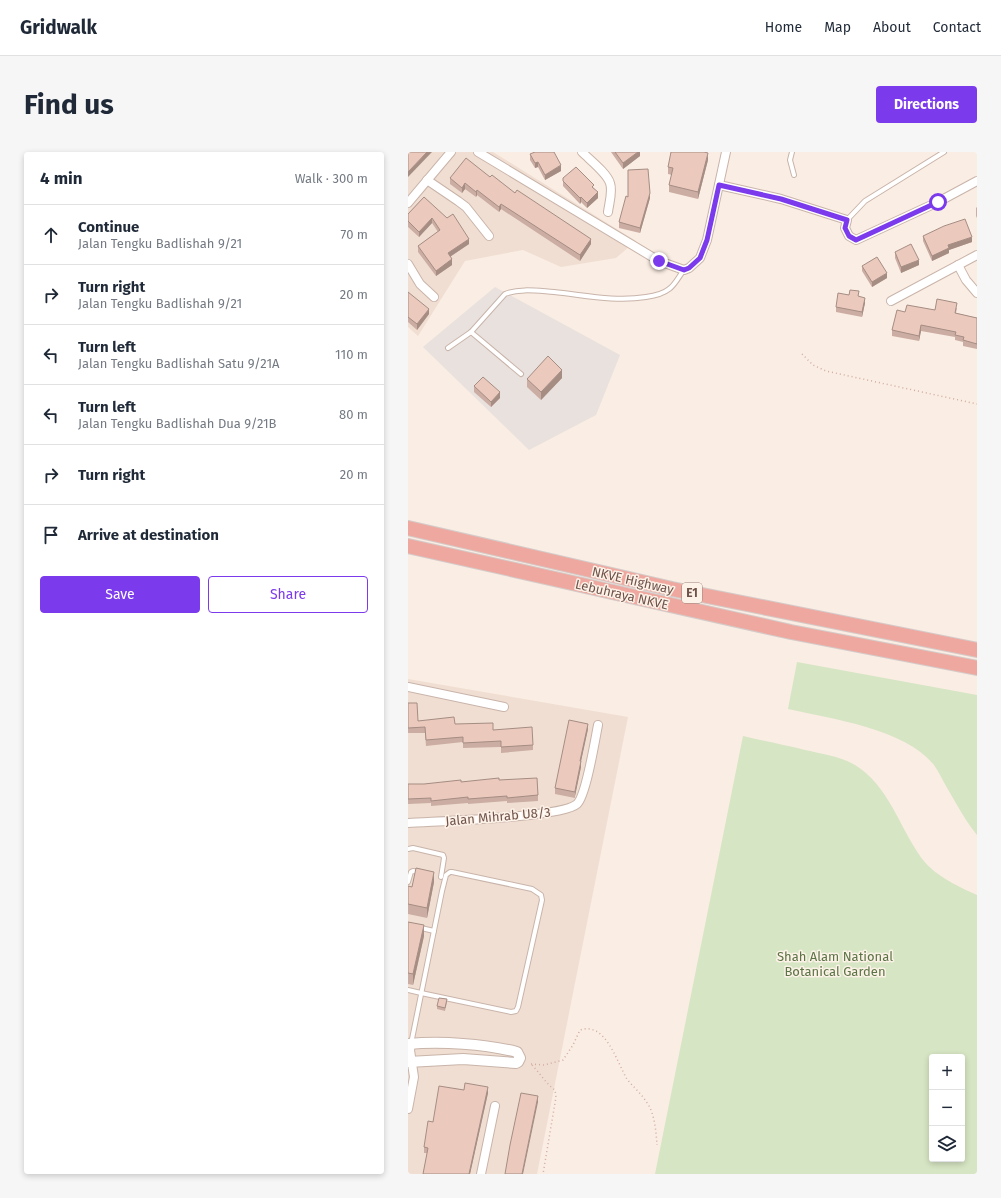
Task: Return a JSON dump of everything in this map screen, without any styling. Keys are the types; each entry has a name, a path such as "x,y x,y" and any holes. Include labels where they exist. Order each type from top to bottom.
{"highway":[{"name":"NKVE Highway","path":"408,528 672,589 977,650"},
{"name":"Lebuhraya NKVE","path":"408,546 791,632 977,668"}],"street":[{"path":"408,203 451,152"},
{"path":"478,152 659,261 684,270 689,268 700,258 707,240 726,152"},
{"path":"582,152 608,177 611,184 611,192 608,212"},
{"path":"427,180 466,207 489,236"},
{"path":"719,185 781,199 847,220 845,228 849,236 853,239 859,239 938,202 977,181"},
{"path":"891,302 977,255"},
{"path":"408,264 420,284 434,296"},
{"path":"958,265 966,280 977,293"},
{"path":"408,687 504,706"},
{"name":"Jalan Mihrab U8/3","path":"408,823 537,815 567,809 578,804 584,791 598,725"},
{"path":"408,1109 413,1082 410,1062 409,1044 451,1044 478,1046 514,1051 518,1053 520,1058 516,1063 463,1059 410,1062"},
{"path":"481,1174 495,1106"}],"lane":[{"path":"792,152 790,160 794,175"},
{"path":"847,220 865,201 944,152"},
{"path":"448,348 472,332 505,294 510,292 541,291 616,299 631,299 651,296 668,290 684,270"},
{"path":"472,332 521,374"},
{"path":"408,849 413,848 443,855 444,858 443,877 434,931 409,1044"},
{"path":"408,882 409,873 413,871 427,874"},
{"path":"408,990 511,1012 516,1011 518,1007 542,900 541,895 532,889 452,872 447,873 443,877"},
{"path":"434,875 443,877"},
{"path":"408,925 434,931"}],"path":[{"path":"802,354 813,364 826,371 977,404"},
{"path":"543,1174 556,1097 555,1090 549,1086 531,1064 544,1065 563,1060 573,1045 580,1030 586,1028 597,1031 607,1041 627,1079 649,1106 655,1124 657,1145"}],"shaded area":[{"path":"408,152 493,152 636,241 616,258 561,267 523,250 465,261 418,336 408,327"},
{"path":"495,287 620,355 596,415 529,450 423,347"},
{"path":"408,679 628,717 537,1174 408,1174"}],"green space":[{"path":"797,662 977,695 977,835 968,823 934,765 906,742 867,727 788,709"},
{"name":"Shah Alam National Botanical Garden","path":"743,736 843,759 855,765 876,783 885,795 925,863 946,879 977,895 977,1174 655,1174"}],"building":[{"path":"408,152 427,152 408,172"},
{"path":"535,152 554,152 561,165 545,175 538,162 535,163 530,154"},
{"path":"615,152 638,152 623,163"},
{"path":"671,152 708,153 698,192 669,185 673,168 668,167"},
{"path":"466,158 490,177 492,175 515,193 517,190 591,239 580,255 501,204 499,207 477,190 476,192 465,183 462,188 450,178"},
{"path":"576,167 594,185 592,187 598,192 587,203 563,181 563,178"},
{"path":"648,169 650,193 640,228 619,222 626,196 628,197 628,170"},
{"path":"424,197 447,218 453,214 469,239 448,253 452,259 436,271 418,246 440,230 432,218 419,232 408,221 408,214"},
{"path":"965,219 972,237 948,245 949,248 932,256 923,236 944,226"},
{"path":"911,244 919,260 901,267 895,252"},
{"path":"877,257 887,273 872,282 862,266"},
{"path":"850,290 859,291 858,296 865,298 862,312 836,307 838,293 849,295"},
{"path":"408,292 429,309 417,324 408,317"},
{"path":"937,299 957,303 955,313 977,318 977,344 963,340 964,337 955,335 956,332 921,325 919,336 892,330 897,310 905,312 907,305 935,310"},
{"path":"548,356 562,370 541,392 527,379"},
{"path":"483,377 500,392 491,402 474,386"},
{"path":"408,703 417,703 418,721 454,717 455,724 493,723 493,730 532,727 533,745 501,747 501,741 463,743 463,737 426,740 425,727 408,728"},
{"path":"569,720 588,724 575,792 555,788"},
{"path":"499,778 499,780 537,778 538,795 507,798 507,796 468,799 468,797 431,801 431,798 408,799 408,784 424,784 461,780 461,782"},
{"path":"416,868 434,872 427,908 408,904 408,886 412,887"},
{"path":"408,922 424,925 413,974 408,973"},
{"path":"439,998 447,999 445,1008 437,1006"},
{"path":"465,1083 488,1087 469,1174 423,1174 428,1148 424,1147 428,1121 433,1122 439,1086 464,1090"},
{"path":"521,1093 538,1096 522,1174 505,1174 510,1145"}],"route":[{"path":"659,261 684,270 689,268 700,258 707,240 719,185 781,199 847,220 845,228 849,236 856,240 938,202"}]}
